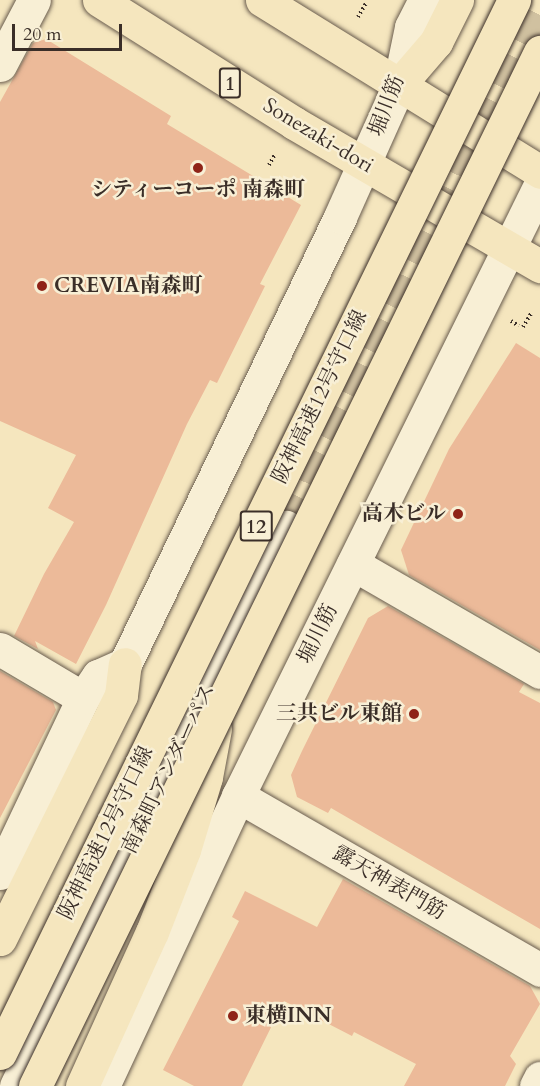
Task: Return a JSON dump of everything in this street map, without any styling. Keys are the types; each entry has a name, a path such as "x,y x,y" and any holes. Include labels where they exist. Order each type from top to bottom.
{"highway":[{"name":"Sonezaki-dori","path":"99,0 294,123 540,266"},
{"path":"262,0 540,172"},
{"path":"399,85 436,42 457,0"},
{"name":"阪神高速12号守口線","path":"20,1076 514,0"},
{"name":"12","path":"20,1076 220,706 540,52"},
{"path":"0,939 121,695 125,664"},
{"path":"82,1086 153,933 184,850 206,777 220,706"}],"street":[{"path":"0,64 34,0"},
{"name":"堀川筋","path":"125,664 399,85 411,27 425,0"},
{"name":"堀川筋","path":"103,1086 238,796 540,185"},
{"name":"南森町アンダーパス","path":"20,1076 286,527"},
{"path":"353,564 540,672"},
{"path":"0,649 83,698"},
{"path":"0,873 83,698 98,676 125,664"},
{"name":"露天神表門筋","path":"238,796 540,970"},
{"path":"536,1086 540,1078"}],"path":[{"path":"358,17 366,3"},
{"path":"269,165 275,154"},
{"path":"523,327 532,312"}],"building":[{"path":"46,39 171,116 167,124 301,205 260,284 265,286 217,383 210,380 187,424 106,605 76,664 35,641 38,649 14,636 44,574 74,522 48,508 76,455 0,421 0,102 33,43"},
{"path":"516,343 540,358 540,650 409,575 401,550 449,449"},
{"path":"388,606 524,684 519,692 540,703 540,929 331,808 328,813 297,797 291,775 302,751 368,618"},
{"path":"0,671 53,702 56,710 0,818"},
{"path":"343,879 530,986 540,1004 510,1056 516,1064 505,1086 404,1086 416,1064 354,1032 352,1036 284,1001 242,1086 194,1086 163,1070 239,921 232,917 245,891 317,927"}],"tunnel":[{"path":"286,527 540,10"}],"place":[{"name":"シティーコーポ 南森町","path":"198,168"},
{"name":"CREVIA南森町","path":"42,286"},
{"name":"高木ビル","path":"458,514"},
{"name":"三共ビル東館","path":"414,714"},
{"name":"東横INN","path":"233,1016"}]}
